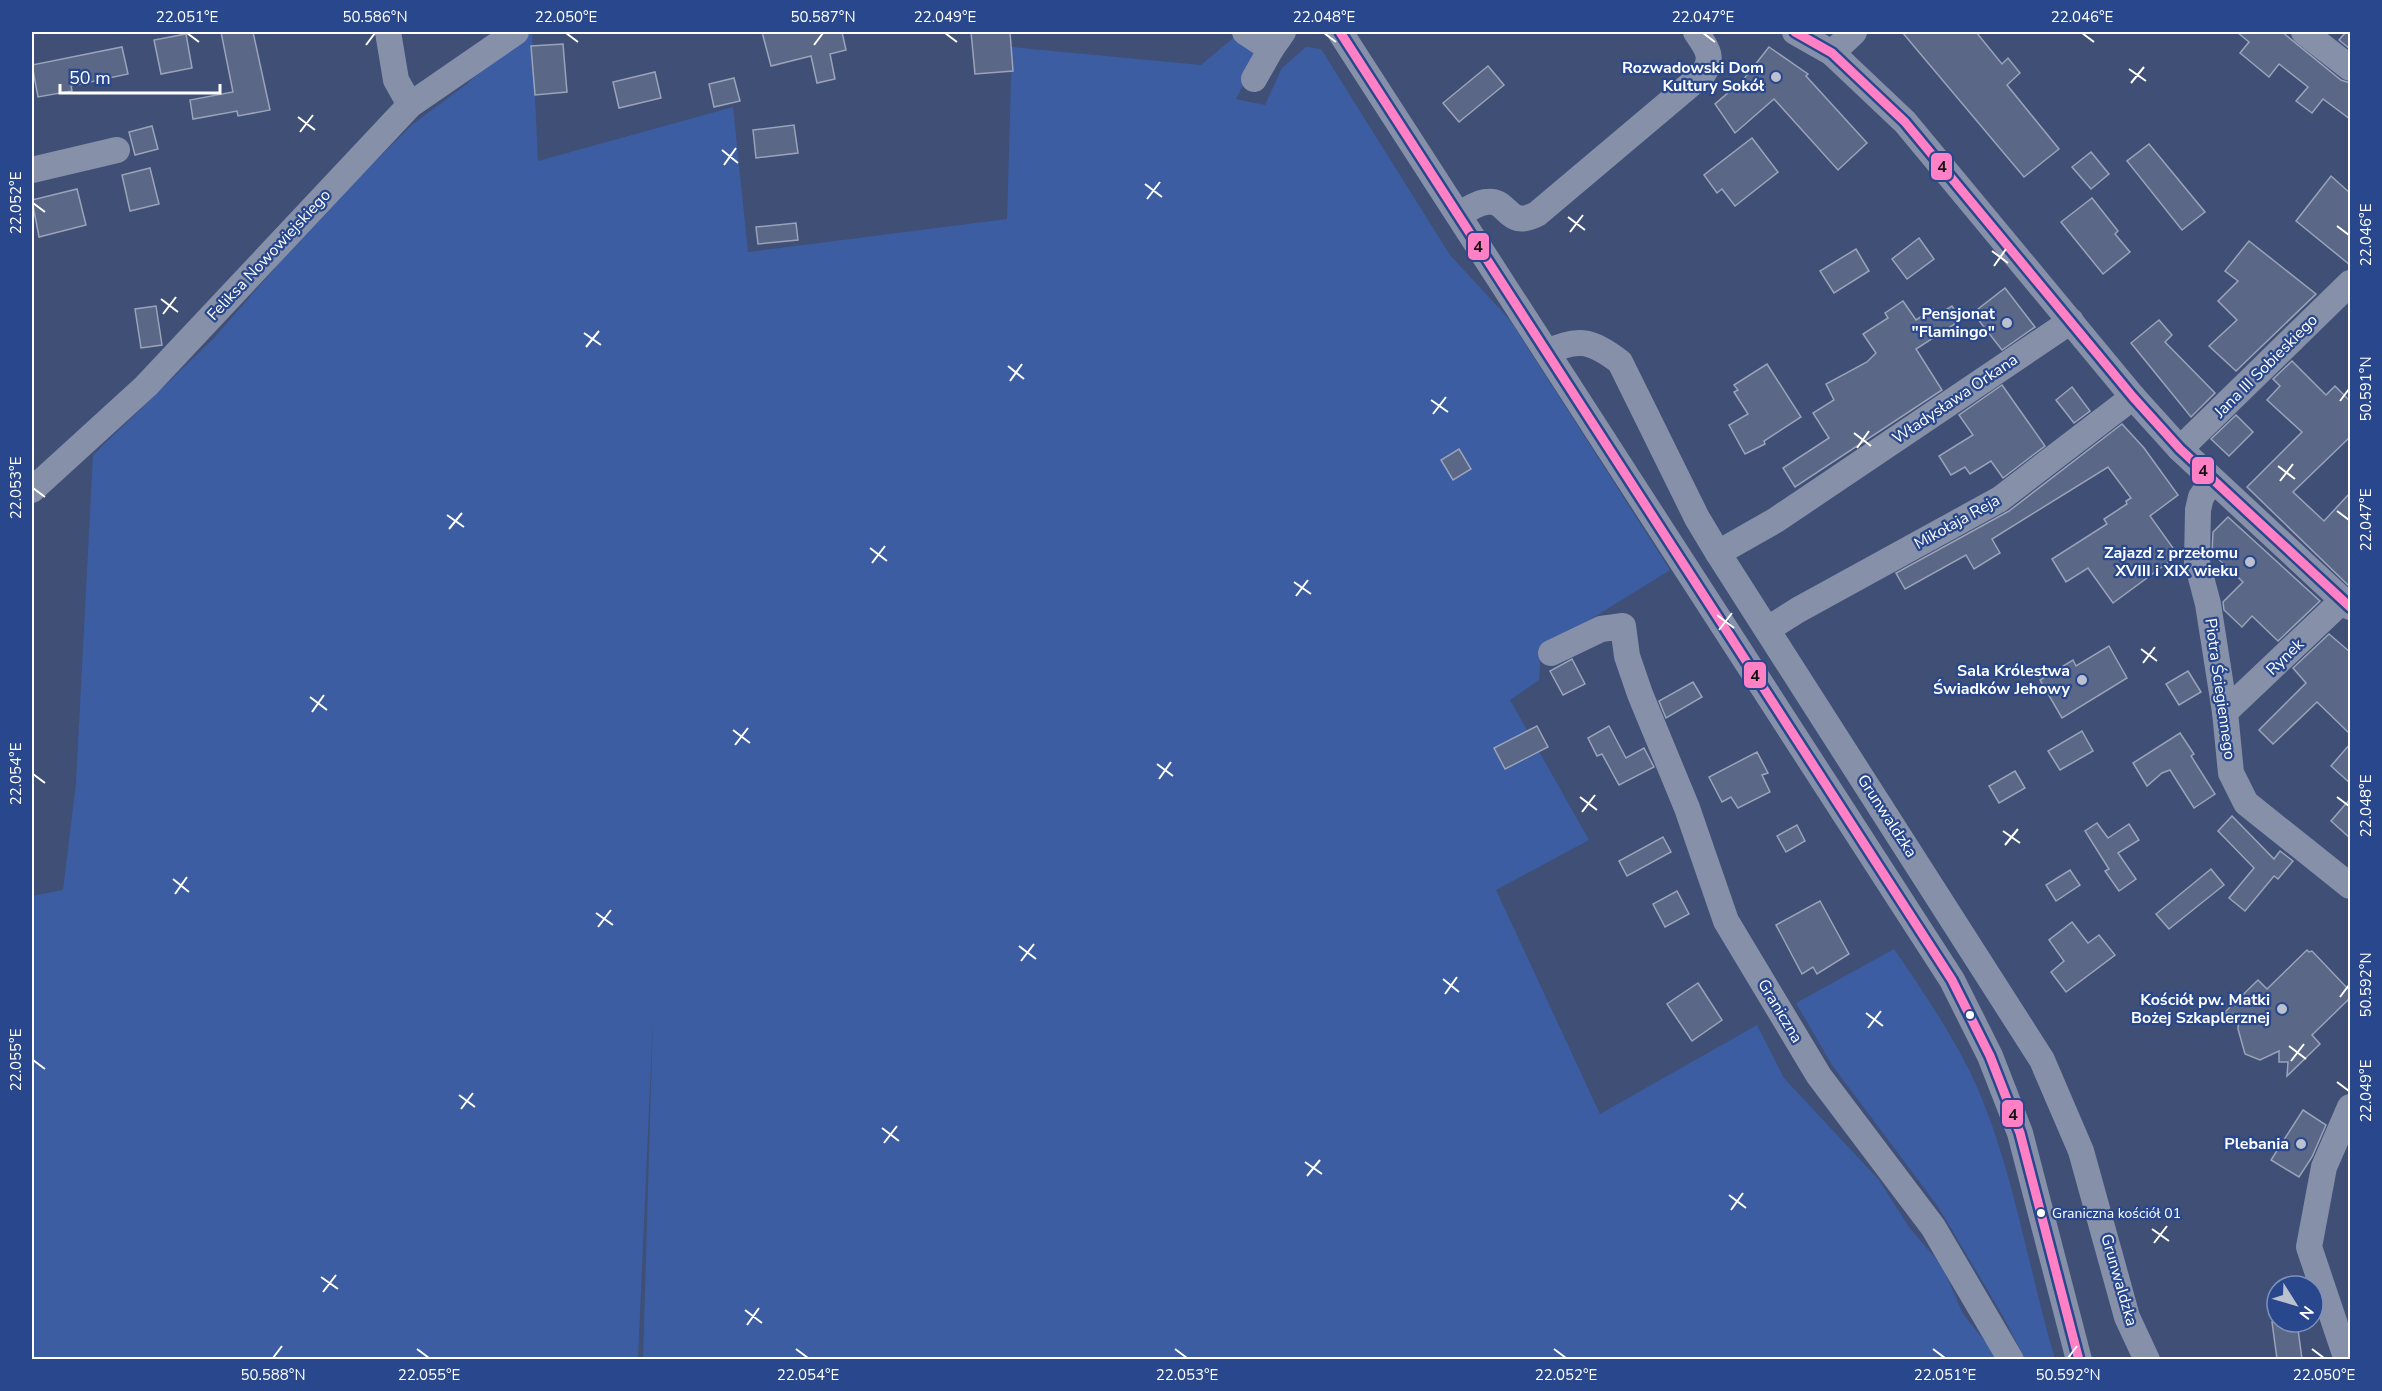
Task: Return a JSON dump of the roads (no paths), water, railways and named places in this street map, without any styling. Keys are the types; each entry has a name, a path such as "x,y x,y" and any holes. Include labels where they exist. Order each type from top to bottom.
{"street":[{"path":"388,32 396,80 410,105"},
{"name":"Feliksa Nowowiejskiego","path":"32,490 146,386 410,105 516,32"},
{"path":"1245,32 1277,40 1254,79"},
{"path":"1340,32 1952,980 1990,1056 2020,1133 2079,1359"},
{"path":"1459,215 1486,202 1495,203 1516,219 1525,220 1537,214 1703,74 1710,58 1708,49 1696,32"},
{"path":"1795,32 1832,53 1905,122 2133,397 2180,449 2347,604"},
{"path":"1832,53 1854,32"},
{"path":"2319,36 2350,68"},
{"path":"32,170 117,150"},
{"name":"Jana III Sobieskiego","path":"2180,449 2350,283"},
{"name":"Władysława Orkana","path":"1718,553 1776,520 2071,321"},
{"name":"Grunwaldzka","path":"1548,352 1563,345 1586,342 1601,347 1620,362 1697,518 1718,553 2049,1071 2081,1151 2127,1317 2147,1359"},
{"name":"Mikołaja Reja","path":"1768,629 1798,610 2000,499 2133,397"},
{"name":"Piotra Ściegiennego","path":"2213,480 2201,497 2198,510 2197,562 2208,604 2225,712 2231,773 2246,803 2350,885"},
{"name":"Rynek","path":"2225,712 2347,604"},
{"name":"Graniczna","path":"1551,653 1601,629 1623,626 1627,656 1688,808 1726,921 1819,1076 1933,1227 2011,1359"},
{"path":"2347,1359 2309,1247 2324,1167 2350,1107"}],"place":[{"name":"Rozwadowski Dom Kultury Sokół","path":"1776,77"},
{"name":"Pensjonat \"Flamingo\"","path":"2007,323"},
{"name":"Zajazd z przełomu XVIII i XIX wieku","path":"2250,562"},
{"name":"Sala Królestwa Świadków Jehowy","path":"2082,680"},
{"name":"Kościół pw. Matki Bożej Szkaplerznej","path":"2282,1009"},
{"name":"Plebania","path":"2301,1144"},
{"name":"Graniczna kościół 01","path":"2041,1213"}]}
